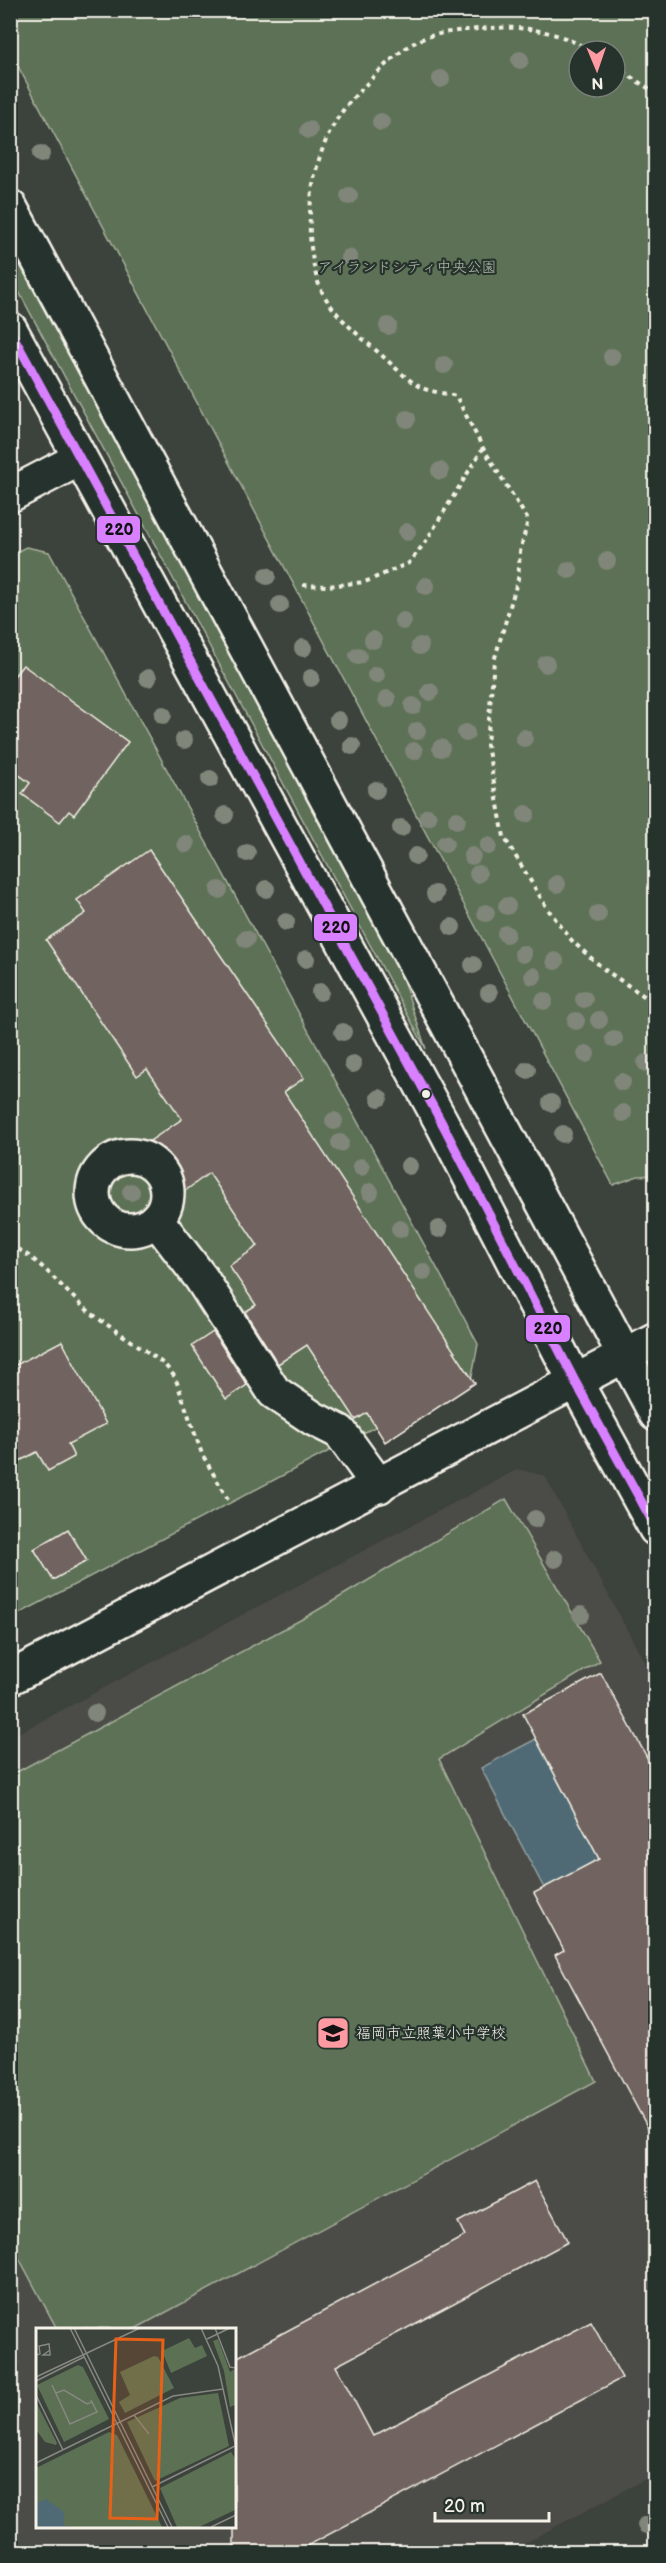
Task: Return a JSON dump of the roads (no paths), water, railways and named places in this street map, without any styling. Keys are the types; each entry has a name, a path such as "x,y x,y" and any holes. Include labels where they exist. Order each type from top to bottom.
{"street":[{"path":"10,207 656,1414"},
{"path":"10,329 438,1115 576,1383 656,1529"},
{"path":"10,495 79,459"},
{"path":"156,1219 201,1278 274,1392 314,1419 340,1432 379,1486"},
{"path":"10,1678 656,1339"}],"water":[{"path":"536,1739 599,1859 544,1888 481,1768"}],"place":[{"name":"福岡市立照葉小中学校","path":"333,2033"}],"park label":[{"name":"アイランドシティ中央公園","path":"407,267"}]}
